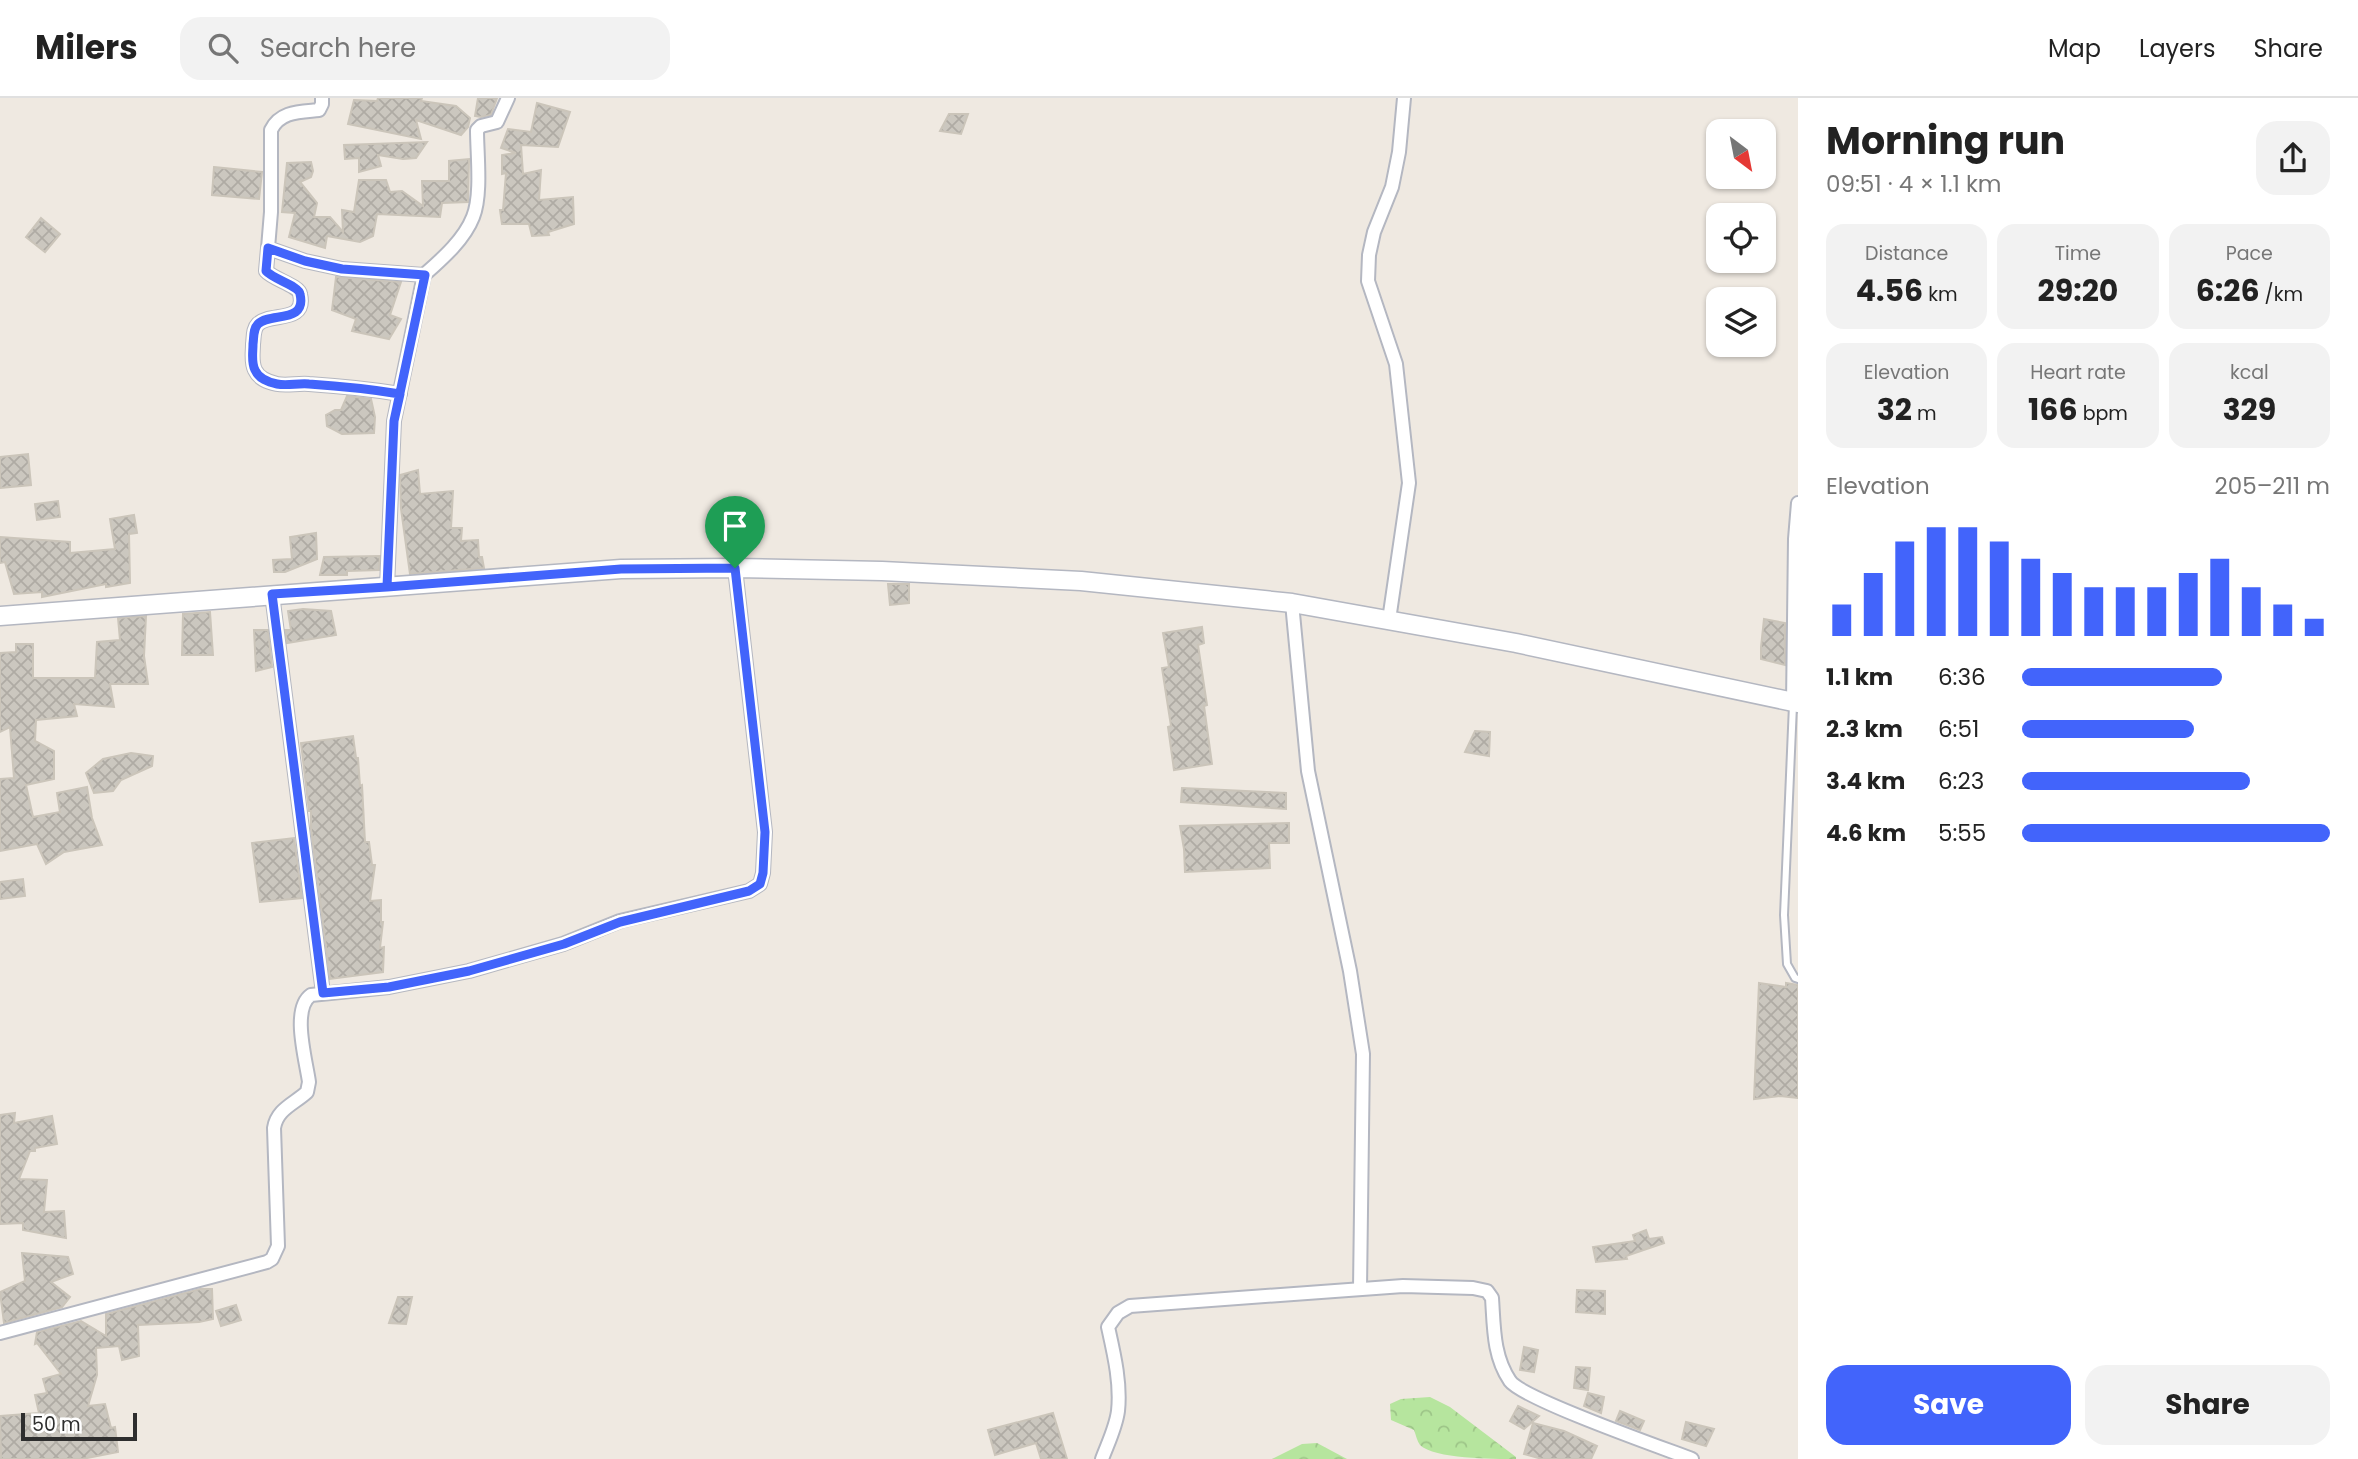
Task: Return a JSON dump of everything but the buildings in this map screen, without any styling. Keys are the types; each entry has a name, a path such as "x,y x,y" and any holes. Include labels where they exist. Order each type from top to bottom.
{"street":[{"path":"321,98 319,110 283,115 271,130 271,212 266,271 284,283 296,287 301,298 295,313 260,322 256,326 253,365 256,374 263,380 279,384 339,386 400,394"},
{"path":"387,587 394,421 425,275 461,237 474,216 477,130 481,126 497,122 508,98"},
{"path":"1389,620 1409,483 1396,364 1368,281 1368,255 1392,187 1399,152 1404,98"},
{"path":"268,248 305,261 342,269 425,275"},
{"path":"0,616 621,569 882,571 1081,581 1292,603 1516,643 1796,703 1798,503"},
{"path":"0,1334 272,1259 278,1246 275,1119 307,1092 309,1082 301,1014 308,996 389,987 469,971 564,944 620,922 749,891 760,884 765,832 735,568"},
{"path":"272,594 323,993"},
{"path":"1292,603 1308,771 1350,971 1363,1054 1360,1289"},
{"path":"1102,1459 1118,1410 1118,1373 1108,1327 1118,1313 1130,1306 1403,1286 1473,1288 1487,1291 1492,1298 1497,1355 1512,1384 1542,1400 1692,1459"}],"lane":[{"path":"1796,703 1784,915 1787,964 1798,979"}],"green space":[{"path":"1430,1397 1450,1407 1516,1459 1465,1457 1427,1450 1420,1445 1414,1430 1391,1420 1390,1404 1401,1399"},
{"path":"1317,1443 1347,1459 1272,1459 1302,1444"}],"route":[{"path":"735,568 621,569 387,587 394,421 400,394 362,388 279,384 263,380 256,374 253,365 256,326 268,319 295,313 301,298 296,287 284,283 266,271 268,248 305,261 342,269 425,275 400,394 394,421 391,504 387,587 272,594 323,993 389,987 469,971 564,944 603,927 749,891 760,884 763,879 765,832 735,568"}]}
